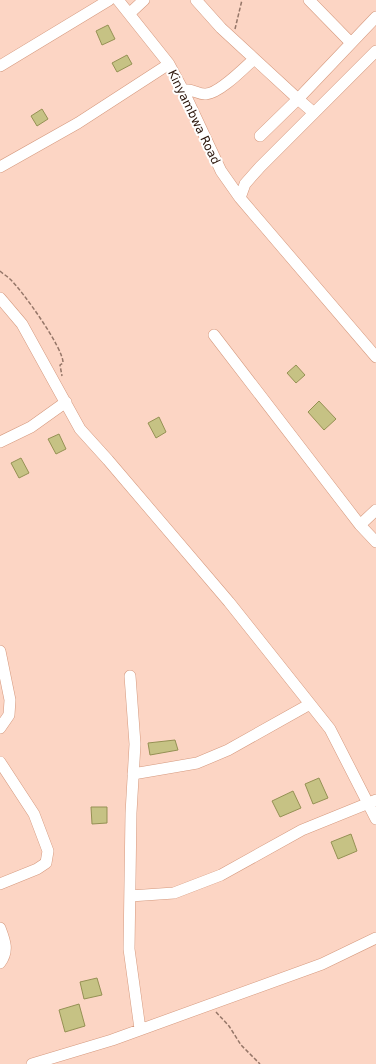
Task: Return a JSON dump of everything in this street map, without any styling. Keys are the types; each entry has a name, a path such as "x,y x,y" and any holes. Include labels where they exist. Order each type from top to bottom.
{"street":[{"path":"0,66 109,0"},
{"name":"Kinyambwa Road","path":"118,0 130,13 169,64 183,90 221,171 240,198 376,357"},
{"path":"130,13 144,0"},
{"path":"196,0 232,39 314,113"},
{"path":"309,0 350,43"},
{"path":"260,136 298,99 376,17"},
{"path":"240,198 241,190 250,178 376,51"},
{"path":"183,90 190,88 205,95 210,93 230,82 254,59"},
{"path":"0,167 78,123 169,64"},
{"path":"0,298 22,324 66,402 71,416 80,429 228,602 330,729 372,802 376,819"},
{"path":"214,335 360,525 376,542"},
{"path":"0,442 31,428 66,402"},
{"path":"360,525 376,510"},
{"path":"0,651 10,700 9,715 0,728"},
{"path":"130,676 135,744 129,949 140,1029"},
{"path":"133,774 197,763 228,750 310,704"},
{"path":"0,762 34,814 48,851 46,863 37,869 0,884"},
{"path":"130,896 174,893 221,875 302,830 372,802"},
{"path":"0,928 6,946 5,956 0,963"},
{"path":"32,1064 112,1040 322,964 376,938"}],"path":[{"path":"232,39 242,0"},
{"path":"0,271 17,286 38,315 62,354 63,363 60,365 63,380"},
{"path":"209,1004 228,1026 241,1045 260,1064"}],"building":[{"path":"108,25 115,39 102,45 96,31"},
{"path":"127,55 132,64 117,72 112,63"},
{"path":"42,109 48,119 37,126 31,116"},
{"path":"296,365 305,375 296,383 287,373"},
{"path":"319,401 336,419 324,430 308,412"},
{"path":"159,417 166,432 156,438 148,423"},
{"path":"59,434 66,449 56,454 48,439"},
{"path":"21,458 29,473 19,478 11,463"},
{"path":"175,740 178,750 150,755 148,743"},
{"path":"319,778 328,798 313,804 305,784"},
{"path":"293,791 301,808 280,817 272,801"},
{"path":"91,807 107,807 107,823 92,824"},
{"path":"351,834 357,851 338,859 331,842"},
{"path":"97,978 102,995 84,999 80,982"},
{"path":"79,1004 85,1026 65,1032 59,1010"}]}
